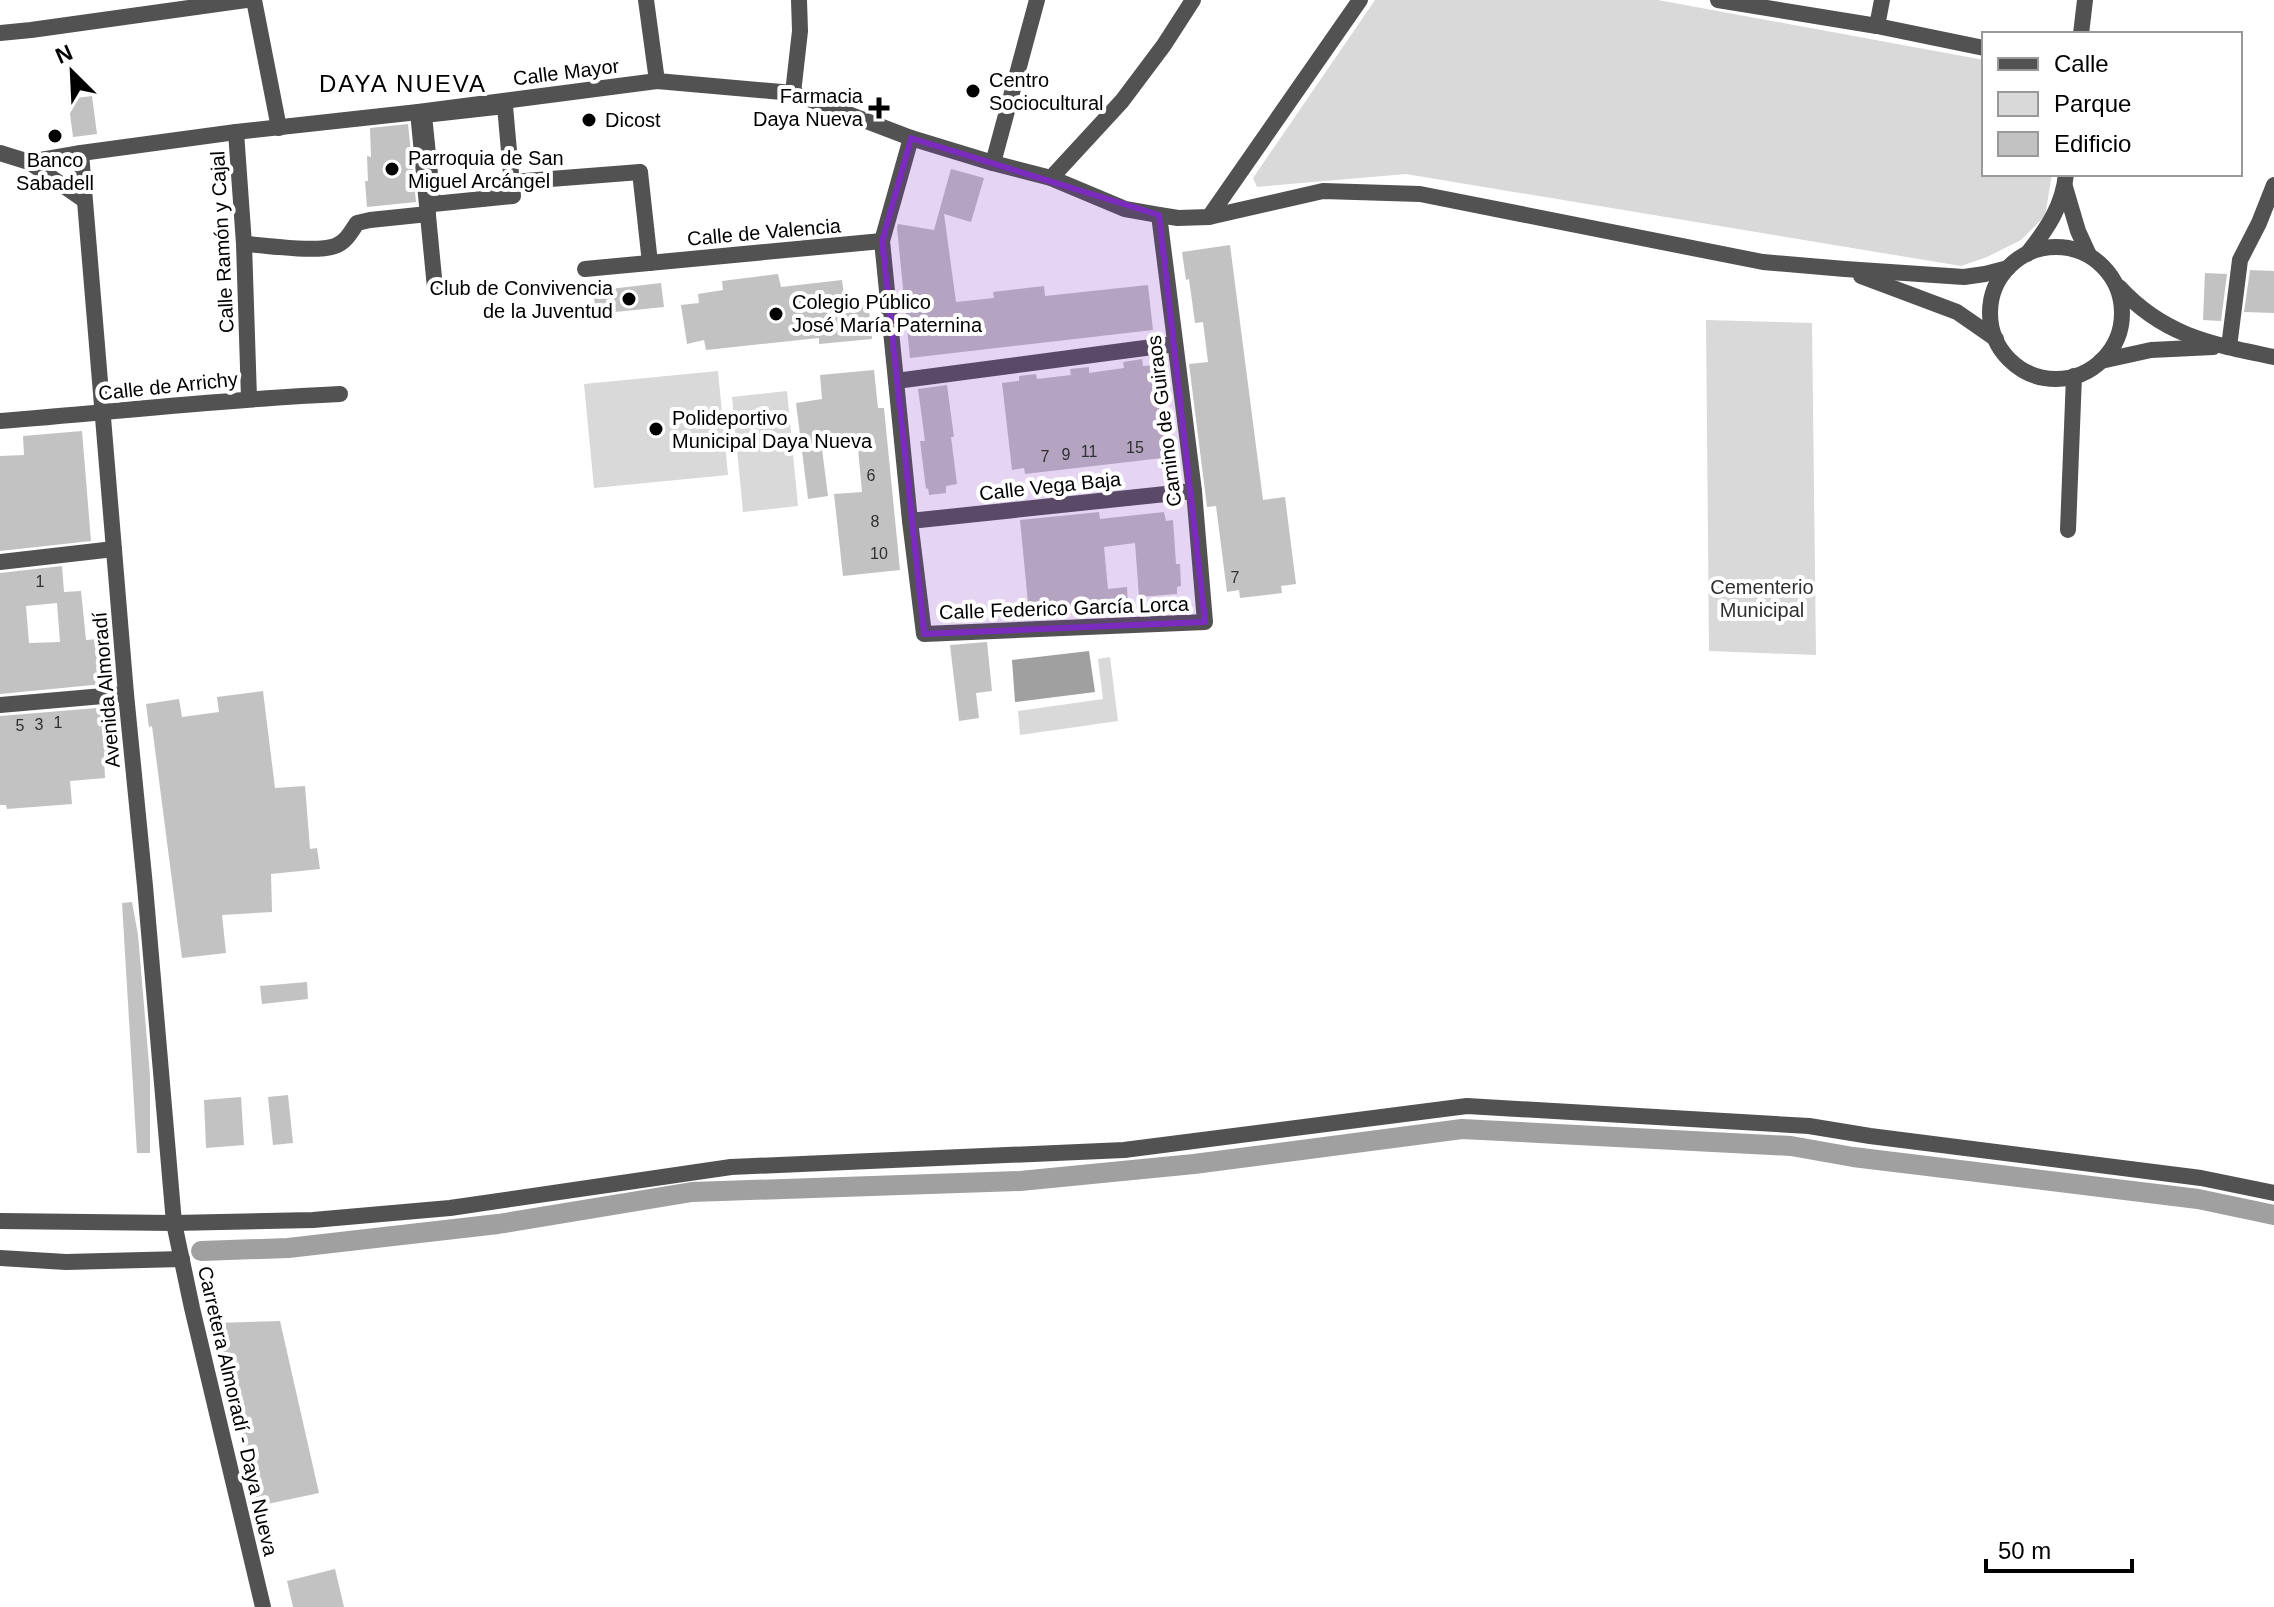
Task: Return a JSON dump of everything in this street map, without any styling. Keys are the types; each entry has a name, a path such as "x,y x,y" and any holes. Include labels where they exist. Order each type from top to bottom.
{"street":[{"path":"0,33 246,0"},
{"path":"254,0 279,128"},
{"path":"646,0 657,81"},
{"path":"793,93 800,31 799,0"},
{"path":"993,163 1037,0"},
{"path":"1051,178 1122,101 1193,0"},
{"path":"1209,217 1360,0"},
{"path":"1877,26 1882,0"},
{"path":"2081,32 2085,0"},
{"path":"1725,1 1877,26 1982,48"},
{"name":"Calle Mayor","path":"29,162 236,132 657,81 793,93 911,138 1051,178 1125,209 1178,218 1209,217 1323,191 1420,194 1763,262 1964,277 2008,268"},
{"path":"505,106 512,182 513,196 433,204 424,115 505,106"},
{"path":"418,112 435,288"},
{"name":"Calle Ramón y Cajal","path":"236,132 244,244 249,398"},
{"path":"910,521 882,241 911,138"},
{"path":"0,153 29,162 84,200"},
{"name":"Avenida Almoradí","path":"81,153 174,1223"},
{"path":"512,182 640,172 650,263"},
{"path":"2066,180 2057,212 2027,254 2008,268 1997,284 1991,302 1991,321 1996,339 2017,366 2035,375 2054,379 2089,371 2114,345 2122,325 2122,304 2116,283"},
{"path":"2066,180 2078,231 2089,255"},
{"path":"2226,347 2240,260 2274,185"},
{"path":"244,244 317,249 335,246 348,237 357,223 428,214"},
{"name":"Camino de Guiraos","path":"1159,215 1194,491 1205,622"},
{"name":"Calle de Valencia","path":"585,269 882,241"},
{"path":"2027,254 2047,248 2069,248 2089,255 2105,267 2137,307 2159,322 2226,347 2274,357"},
{"path":"1845,269 1957,312 1996,339"},
{"path":"896,381 1175,344"},
{"path":"2101,361 2151,350 2226,347"},
{"path":"2068,530 2074,376"},
{"name":"Calle de Arrichy","path":"0,421 249,398 340,394"},
{"name":"Calle Vega Baja","path":"910,521 1194,491"},
{"name":"Calle Federico García Lorca","path":"910,521 924,634 1205,622"},
{"path":"0,562 114,549"},
{"path":"0,705 126,694"},
{"path":"0,1221 174,1223 313,1220 450,1208 731,1167 1124,1150 1467,1106 1809,1126 2201,1178 2274,1193"},
{"name":"Carretera Almoradí - Daya Nueva","path":"174,1223 263,1607"},
{"path":"0,1258 66,1262 182,1259"}],"highlighted area":[{"path":"911,138 1159,215 1205,622 924,634 882,241"}],"green space":[{"path":"1375,0 1658,0 1982,60 1982,176 2052,176 2045,216 2021,240 1961,266 1406,174 1257,187 1253,178"},
{"name":"Cementerio Municipal","path":"1706,320 1812,323 1816,655 1709,651"},
{"name":"Polideportivo Municipal Daya Nueva","path":"718,371 728,475 594,488 584,384"},
{"path":"787,391 798,506 743,512 732,397"},
{"path":"1110,657 1118,721 1020,735 1018,711 1103,699 1098,659"}],"shaded area":[{"path":"1089,651 1095,692 1015,702 1012,660"}],"building":[{"path":"92,96 97,134 73,137 68,99"},
{"name":"Parroquia de San Miguel Arcángel","path":"408,124 416,202 367,207 365,181 368,181 367,156 371,157 370,128"},
{"path":"951,169 984,178 971,222 944,214 956,302 994,298 993,292 1044,286 1045,296 1148,285 1153,330 910,358 897,228 898,224 934,230"},
{"path":"1230,245 1263,500 1285,497 1296,584 1281,586 1282,593 1240,598 1239,590 1227,592 1216,506 1207,507 1189,364 1208,362 1203,322 1195,323 1182,252"},
{"path":"2250,270 2274,271 2274,313 2244,312"},
{"path":"2205,273 2227,274 2221,321 2203,320"},
{"name":"Colegio Público José María Paternina","path":"778,274 781,287 842,280 845,302 868,300 872,339 819,344 819,338 706,350 704,340 687,344 681,305 699,303 698,294 723,290 722,281"},
{"name":"Club de Convivencia de la Juventud","path":"661,283 664,307 596,314 593,291"},
{"path":"1142,359 1143,366 1159,365 1162,368 1171,457 1025,474 1024,468 1012,470 1002,383 1019,381 1019,376 1036,374 1037,379 1071,375 1070,369 1089,367 1089,373 1124,368 1123,362"},
{"path":"874,370 878,408 884,408 900,570 843,576 834,494 862,492 857,438 821,441 828,496 808,499 796,403 822,399 820,375"},
{"path":"947,385 957,484 946,486 946,493 929,495 920,441 925,441 918,389"},
{"path":"82,431 91,541 0,551 0,456 24,455 23,436"},
{"path":"1099,512 1100,519 1164,512 1166,521 1173,520 1176,564 1180,564 1181,586 1177,587 1177,594 1139,597 1135,543 1104,547 1108,589 1127,587 1128,606 1099,609 1099,605 1044,611 1043,602 1028,603 1020,520"},
{"path":"62,566 64,592 81,591 86,640 99,639 103,684 0,694 0,573","holes":["57,603 60,642 29,643 26,606"]},
{"path":"987,642 992,691 976,693 979,718 959,721 950,645"},
{"path":"263,691 275,788 305,786 310,849 317,848 320,869 271,874 272,912 222,915 226,953 182,958 152,726 149,727 146,704 179,699 182,717 219,712 217,697"},
{"path":"97,708 105,712 109,720 106,730 107,756 104,756 105,778 70,781 72,804 7,809 6,805 0,805 0,716"},
{"path":"132,902 138,935 150,1076 150,1153 137,1153 122,903"},
{"path":"307,982 308,999 262,1004 260,986"},
{"path":"288,1095 293,1143 273,1145 268,1097"},
{"path":"241,1097 244,1145 206,1148 204,1100"},
{"path":"280,1321 319,1493 258,1506 217,1323"},
{"path":"335,1569 344,1607 293,1607 287,1581"}],"waterway":[{"path":"201,1251 288,1248 498,1224 692,1192 1020,1181 1194,1164 1462,1129 1791,1146 1853,1157 2198,1199 2274,1215"}],"place":[{"name":"Centro Sociocultural","path":"973,91"},
{"name":"Farmacia Daya Nueva","path":"879,108"},
{"name":"Dicost","path":"589,120"},
{"name":"Banco Sabadell","path":"55,136"},
{"name":"Parroquia de San Miguel Arcángel","path":"392,169"},
{"name":"Club de Convivencia de la Juventud","path":"629,299"},
{"name":"Colegio Público José María Paternina","path":"776,314"},
{"name":"Polideportivo Municipal Daya Nueva","path":"656,429"}],"district":[{"name":"DAYA NUEVA","path":"403,84"}]}
